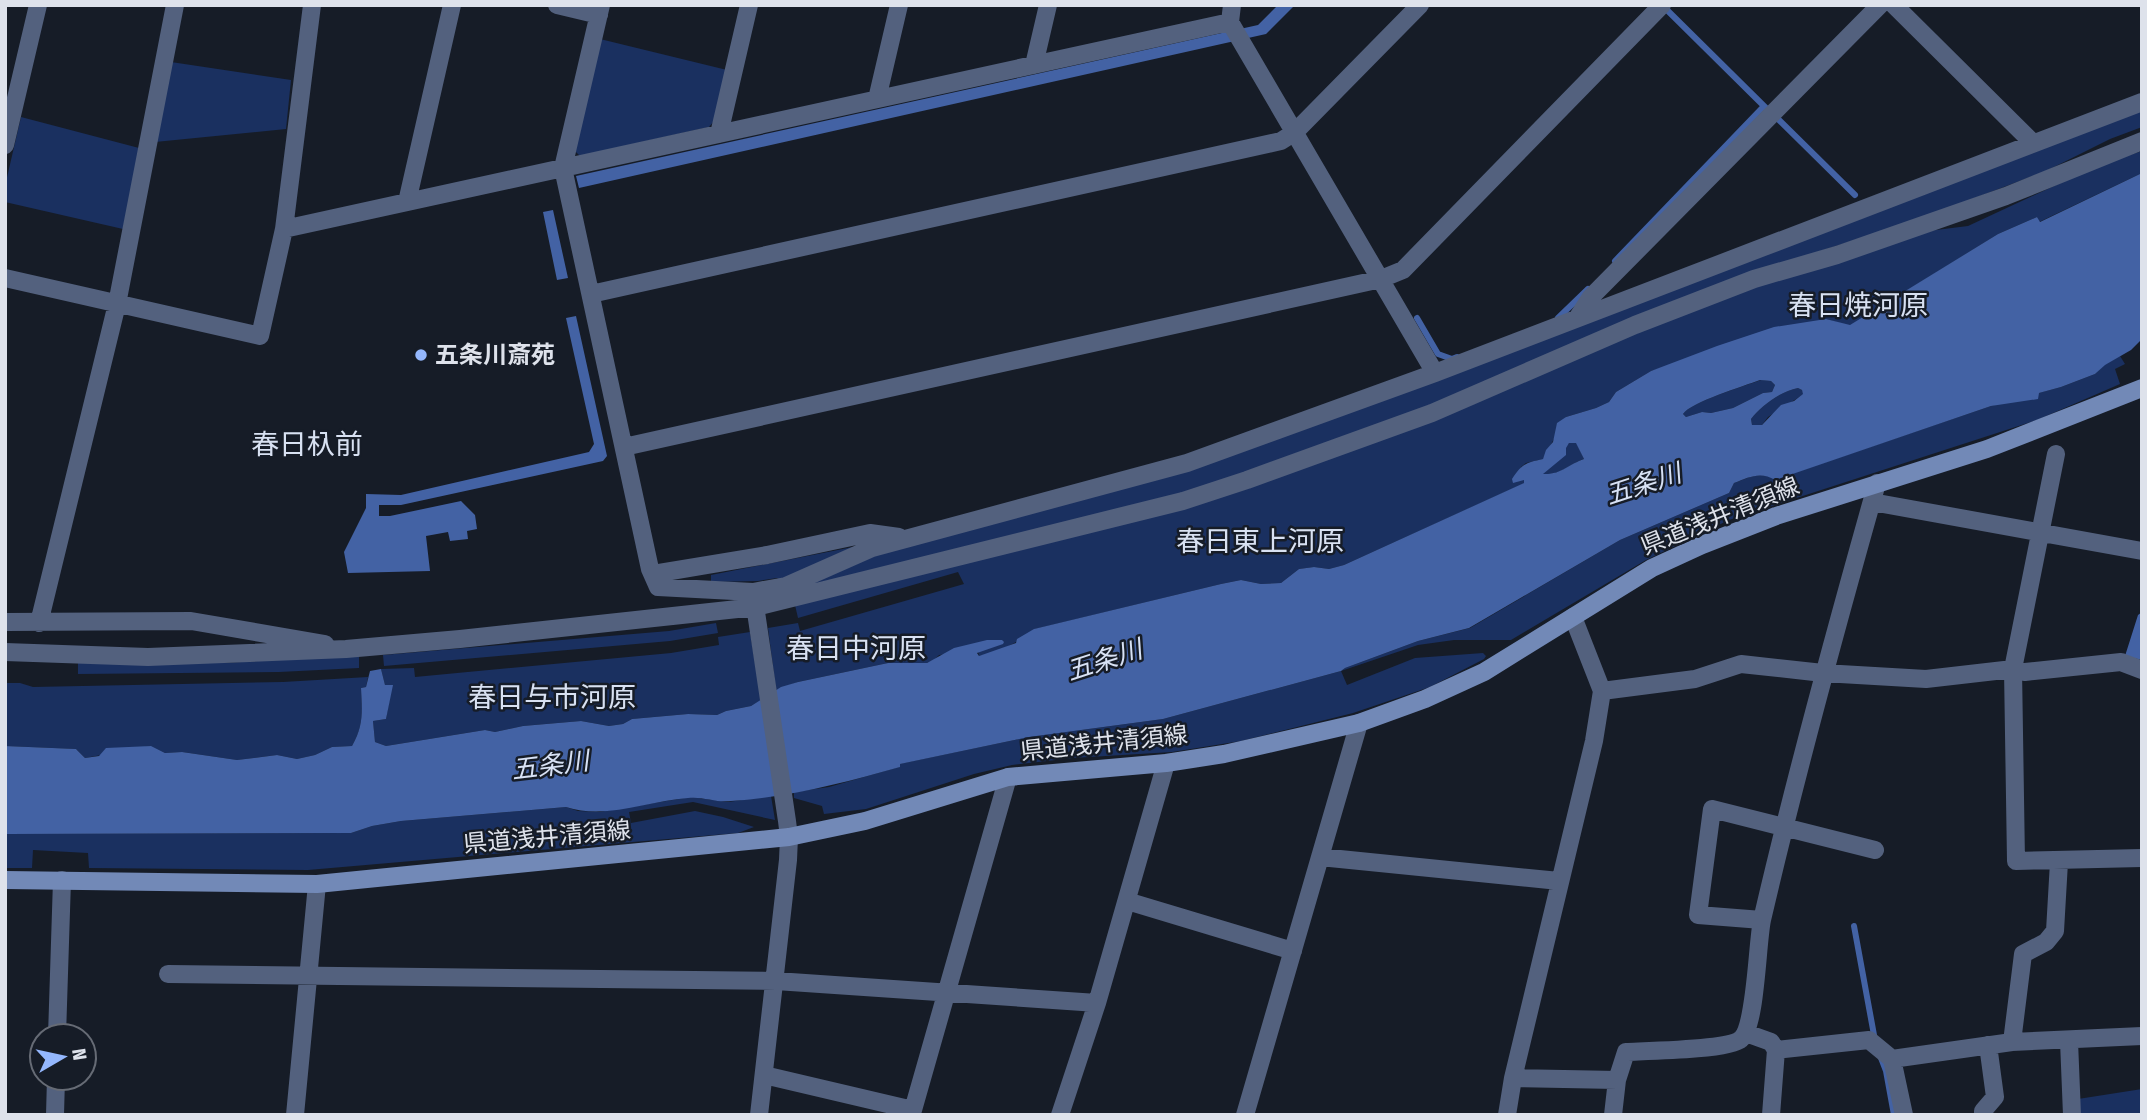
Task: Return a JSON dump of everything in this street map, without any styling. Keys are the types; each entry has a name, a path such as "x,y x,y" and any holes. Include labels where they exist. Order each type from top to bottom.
{"main road":[{"name":"県道浅井清須線","path":"5,880 317,884 865,821 1008,777 1166,763 1224,754 1359,723 1425,699 1484,672 1652,568 1702,545 1776,516 1987,449 2142,388"}],"street":[{"path":"5,145 38,5"},
{"path":"39,623 117,304 174,5"},
{"path":"5,278 260,336 284,229 312,5"},
{"path":"407,202 452,5"},
{"path":"557,5 600,10 564,168 653,575 658,587 755,605 786,586 872,548 1187,463 1435,373 2142,102"},
{"path":"719,134 749,5"},
{"path":"877,99 899,5"},
{"path":"1034,65 1048,5"},
{"path":"591,294 1281,141 1295,132 1420,5"},
{"path":"624,447 1381,279 1403,270 1662,5"},
{"path":"1578,317 1591,298 1880,5"},
{"path":"1894,5 2033,143"},
{"path":"284,229 1232,19 1244,46 1435,373"},
{"path":"5,652 148,657 346,649 460,639 755,605 1183,501 1247,480 1432,412 1636,325 1754,279 1837,255 2006,196 2142,141"},
{"path":"2056,453 2013,669 2016,862 2142,858"},
{"path":"1613,1115 1617,1080 1626,1052 1704,1048 1739,1041 1746,1033 1762,920 1784,826 1823,674 1877,484"},
{"path":"1872,502 2142,551"},
{"path":"653,575 870,533 913,538"},
{"path":"755,605 788,829 776,981 759,1115"},
{"path":"1507,1115 1513,1078 1594,741 1602,691 1573,617"},
{"path":"5,622 191,621 313,640 346,649"},
{"path":"1602,691 1695,679 1741,664 1823,674 1926,679 2013,669 2025,672 2122,662 2142,670"},
{"path":"1245,1115 1359,723"},
{"path":"1060,1115 1097,1003 1166,763"},
{"path":"764,1075 913,1110 1008,777"},
{"path":"1762,920 1698,915 1712,808 1875,849"},
{"path":"1321,857 1559,881"},
{"path":"2012,1042 2023,954 2046,942 2055,931 2059,862"},
{"path":"57,1022 62,880"},
{"path":"295,1115 317,884"},
{"path":"1127,901 1293,951"},
{"path":"168,974 776,981 1097,1003"},
{"path":"1746,1033 1772,1042 1776,1050 1771,1115"},
{"path":"1892,1059 2012,1042 2142,1036"},
{"path":"1776,1050 1869,1040 1892,1059 1904,1115"},
{"path":"2069,1041 2072,1115"},
{"path":"1983,1115 1983,1111 1995,1097 1989,1045"},
{"path":"1513,1078 1617,1080"},
{"path":"55,1115 56,1092"}],"shaded area":[{"path":"600,39 727,70 714,121 709,127 580,156 575,151"},
{"path":"171,62 291,80 286,129 155,142"},
{"path":"2142,110 2142,127 2110,139 2046,171 1917,220 1752,273 1424,409 1232,478 1169,498 790,591 874,556 1175,474"},
{"path":"21,117 139,148 123,229 5,202 5,186"},
{"path":"2142,151 2142,173 2039,222 2037,217 1998,234 1850,326 1826,319 1651,371 1616,392 1609,402 1566,417 1543,459 1521,467 1525,483 1344,565 1329,569 1299,569 1281,583 1261,584 1241,580 1221,584 1035,629 1008,646 979,656 978,651 939,655 927,663 888,663 798,682 776,690 768,628 798,623 800,631 964,584 958,572 798,618 795,605 1194,504 1757,285 1920,232 1968,226 2099,165"},
{"path":"2120,356 2125,364 2115,369 2120,384 2037,420 1729,520 1646,560 1511,640 1454,640 1418,645 1341,671 1418,641 1470,628 1620,540 1729,493 1734,483 1739,481 1760,475 1776,479 1991,406 2061,387 2095,374"},
{"path":"1761,380 1771,381 1775,385 1772,392 1763,393 1733,408 1686,417 1683,414 1707,400"},
{"path":"1798,388 1804,394 1768,417 1762,425 1752,425 1751,419 1766,404 1785,392"},
{"path":"1569,443 1577,443 1584,459 1560,471 1542,474"},
{"path":"858,546 784,584 777,578 711,582 711,575"},
{"path":"716,623 718,633 670,641 384,666 383,655 669,631"},
{"path":"750,632 761,700 751,706 717,715 688,714 632,719 623,724 609,726 581,721 523,726 495,732 485,730 386,746 375,742 373,721 386,719 392,685 385,685 381,669 414,668 415,677 671,653 719,645 718,637"},
{"path":"1483,653 1486,656 1430,687 1353,713 1241,741 1172,752 1012,765 974,774 866,809 824,814 822,806 794,798 794,792 829,787 899,767 899,764 1029,737 1163,719 1341,671 1347,685 1415,658"},
{"path":"359,656 359,668 279,672 78,674 78,662 222,663"},
{"path":"368,677 366,687 361,688 360,725 352,746 332,747 297,759 277,755 237,760 182,752 165,753 150,746 85,758 76,749 5,746 5,683 20,683 33,687 283,682"},
{"path":"771,796 775,820 693,802 629,812 631,823 695,811 754,827 738,833 308,870 89,868 88,853 33,850 32,868 5,868 5,834 351,833 401,821 566,807 578,811 599,812 691,797 728,802"},
{"path":"2142,1089 2142,1115 2079,1115 2078,1099"}],"water":[{"path":"1278,5 1295,5 1266,34 579,188 576,176 1258,25"},
{"name":"五条川","path":"2142,173 2142,339 2131,350 2095,374 2039,393 2038,399 1991,406 1775,480 1760,475 1739,481 1734,483 1729,493 1620,540 1469,628 1418,641 1341,671 1163,719 1029,737 900,764 900,767 858,779 753,799 726,801 688,798 611,811 566,807 401,821 351,833 5,834 5,746 76,749 85,758 99,756 106,748 151,746 165,753 182,752 237,760 277,755 297,759 332,747 352,746 360,724 361,688 366,687 370,671 381,669 385,685 393,685 386,719 373,721 375,742 386,746 523,726 581,721 609,726 623,724 632,719 688,714 717,715 751,706 781,687 798,682 888,663 927,663 954,648 987,640 1004,642 977,653 979,656 1016,643 1017,639 1034,629 1221,584 1241,580 1261,584 1281,583 1299,569 1329,569 1344,565 1524,483 1524,480 1513,483 1512,479 1524,465 1543,459 1553,442 1557,423 1566,417 1609,402 1616,392 1651,371 1774,327 1826,319 1850,325 1998,234 2037,217 2040,222","holes":["1760,380 1771,381 1775,385 1772,392 1763,393 1733,408 1686,417 1683,414 1707,400","1798,388 1803,394 1794,401 1781,405 1762,425 1752,425 1751,419 1760,409","1569,443 1576,443 1584,459 1560,471 1543,474 1566,455"]},
{"path":"553,210 568,278 557,280 543,212"},
{"path":"576,316 607,456 603,461 401,505 379,505 379,516 390,516 461,501 475,515 477,529 467,531 468,539 450,541 448,532 426,536 430,571 348,573 344,552 366,508 366,494 401,495 589,452 594,444 566,318"},
{"path":"2142,612 2142,660 2125,656 2138,615"}],"waterway":[{"path":"1668,11 1766,108"},
{"path":"1615,261 1764,106"},
{"path":"1779,120 1855,195"},
{"path":"1558,318 1588,289"},
{"path":"1417,318 1438,354 1452,359 1457,357"},
{"path":"1854,926 1874,1035"},
{"path":"1881,1058 1894,1115"}],"place":[{"name":"五条川斎苑","path":"421,355"}],"district":[{"name":"春日焼河原","path":"1858,305"},
{"name":"春日杁前","path":"307,444"},
{"name":"春日東上河原","path":"1260,541"},
{"name":"春日中河原","path":"856,648"},
{"name":"春日与市河原","path":"552,697"}]}
